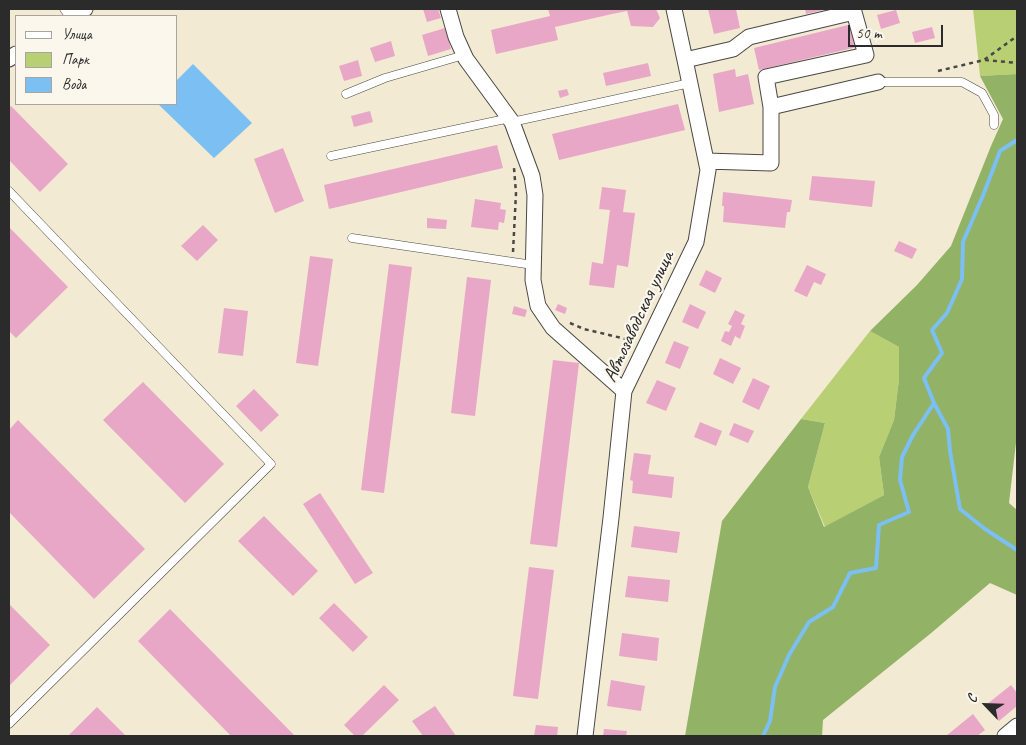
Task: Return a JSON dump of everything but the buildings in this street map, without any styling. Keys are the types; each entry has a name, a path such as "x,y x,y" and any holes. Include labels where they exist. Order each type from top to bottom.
{"street":[{"path":"448,9 456,37 464,55 475,73 511,120 532,176 535,196 532,280 538,306 553,328 624,391"},
{"name":"Автозаводская улица","path":"584,736 611,518 624,391 696,242 708,170 674,9"},
{"path":"685,60 733,49 749,37 854,12 866,56 766,77 771,107 771,163 706,161"},
{"path":"771,107 878,82"},
{"path":"1005,736 1017,726"}],"lane":[{"path":"346,94 385,78 464,55"},
{"path":"878,82 962,82 982,93 994,115 994,125"},
{"path":"331,156 690,83"},
{"path":"9,191 271,464 9,724"},
{"path":"352,238 533,265"}],"path":[{"path":"984,60 1017,36"},
{"path":"933,72 984,60 1017,63"},
{"path":"513,262 516,192 514,166"},
{"path":"566,322 584,330 630,340"}],"green space":[{"path":"973,9 1017,9 1017,74 980,76"},
{"path":"1017,74 1017,434 1009,503 1017,510 1017,595 990,583 823,720 822,736 685,736 722,521 801,419 825,423 808,487 824,527 884,495 879,457 894,420 899,379 899,347 870,331 917,285 951,246 1003,119 980,76"},
{"path":"870,331 899,347 899,379 894,420 879,457 884,495 825,527 808,487 825,423 801,419"}],"water":[{"path":"193,64 252,123 214,158 159,105 178,105 178,79"}],"waterway":[{"path":"763,736 770,721 775,687 789,655 809,622 833,607 850,573 876,568 879,525 909,512 900,480 902,457 913,435 934,403 924,378 942,353 932,330 947,313 962,279 963,242 1000,151 1017,140"},
{"path":"934,403 948,429 960,509 985,529 1017,550"}]}
